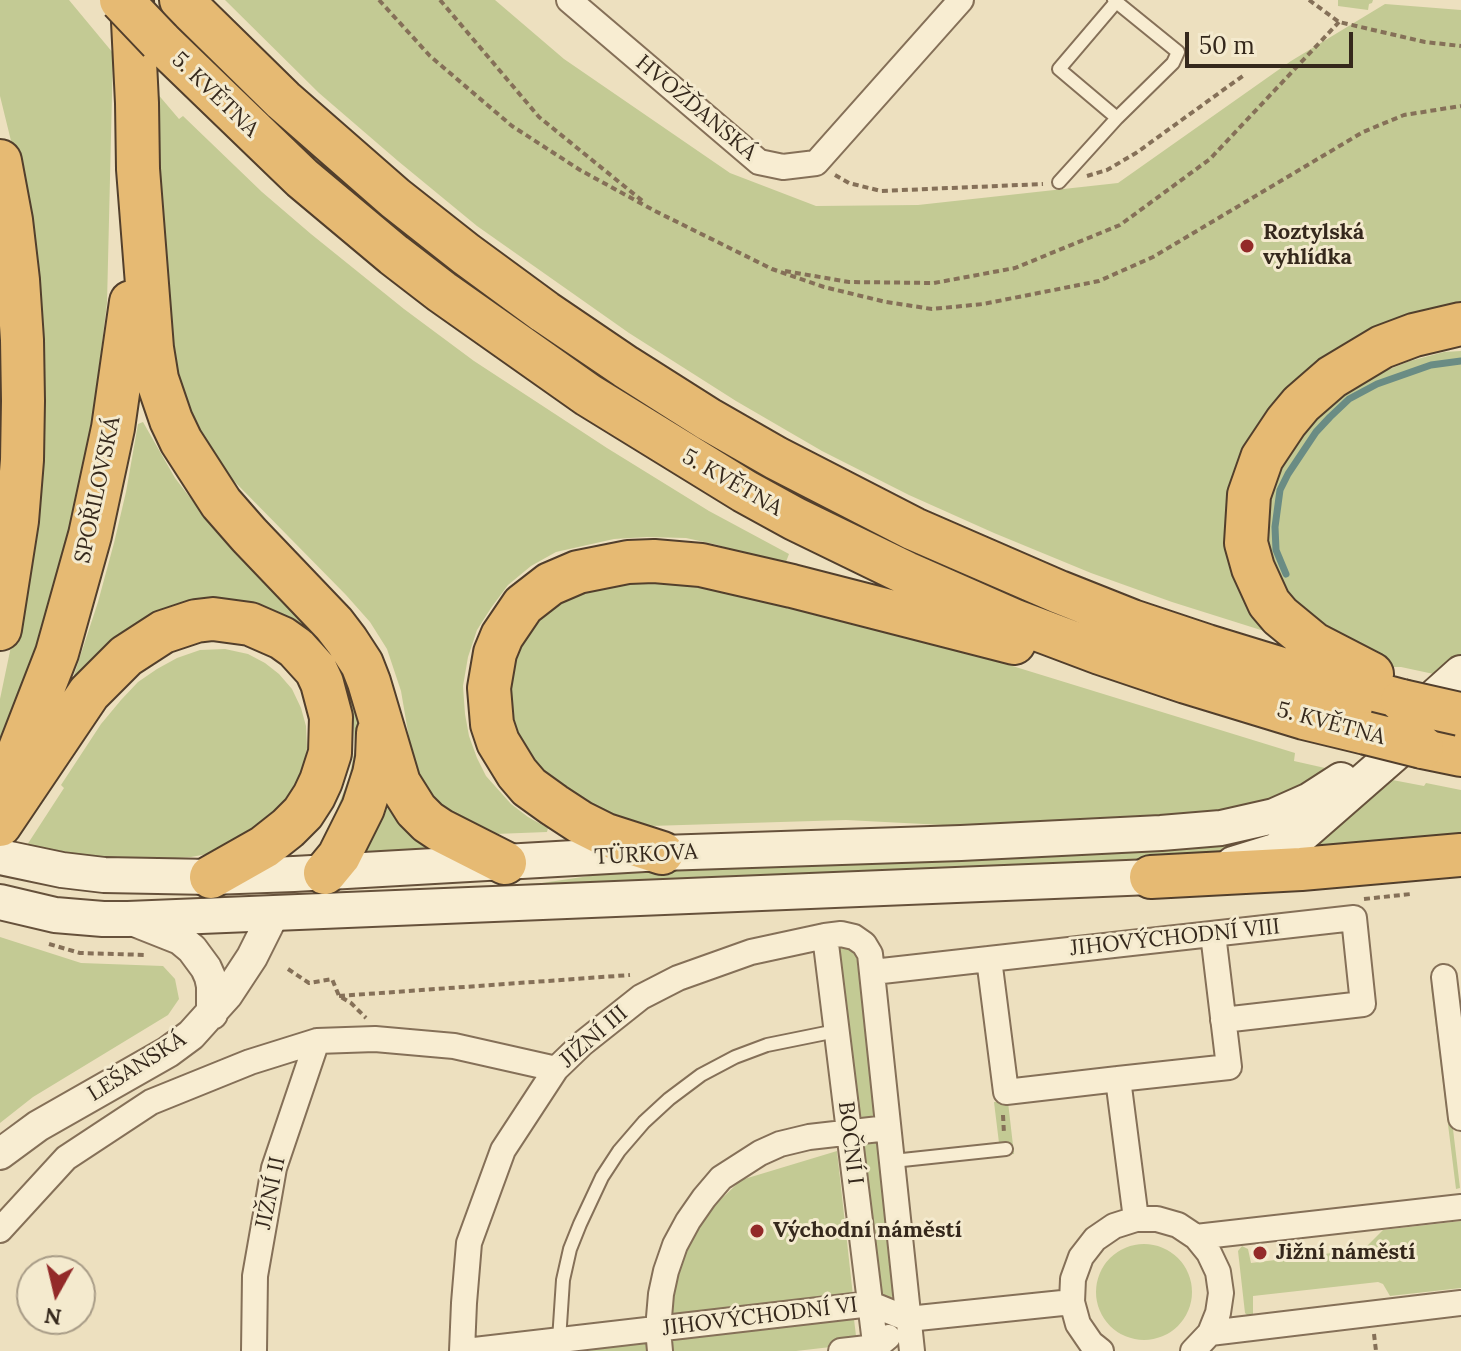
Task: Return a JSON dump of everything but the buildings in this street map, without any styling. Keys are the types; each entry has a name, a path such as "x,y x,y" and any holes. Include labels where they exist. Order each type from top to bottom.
{"highway":[{"name":"5. KVĚTNA","path":"121,0 291,168 394,255 503,337 639,428 744,491 906,573 1015,621 1100,653 1304,718 1442,751"},
{"path":"132,0 138,169 154,364 171,420 221,503 347,641 362,664 399,783 416,810 440,830 505,863"},
{"name":"5. KVĚTNA","path":"181,0 283,100 407,208 466,254 626,367 776,458 914,529 1132,621 1282,669 1461,708"},
{"path":"0,161 18,280 23,401 17,521 0,629"},
{"name":"SPOŘILOVSKÁ","path":"7,802 57,653 101,489 123,369 130,310 138,169"},
{"path":"1407,697 1314,644 1269,603 1253,568 1246,543 1249,495 1262,458 1286,422 1332,377 1382,347 1414,335 1461,324"},
{"path":"662,853 634,845 580,822 529,787 506,758 492,724 491,670 502,636 523,605 538,592 578,572 641,561 701,565 1186,682"},
{"path":"7,802 89,693 126,656 163,632 196,621 213,619 250,624 282,638 316,670 331,717 328,775 310,874"},
{"path":"310,874 339,856 355,827 374,774 379,743 375,704"},
{"path":"211,877 264,847 303,813 321,781 330,753"},
{"path":"1151,877 1301,869 1461,855"}],"main road":[{"name":"TÜRKOVA","path":"0,857 104,875 211,877 662,853 1161,833 1236,825 1291,810 1324,792 1350,773 1461,673"},
{"name":"TÜRKOVA","path":"0,902 55,915 128,919 1151,877 1245,861 1275,851 1316,823 1461,708"},
{"path":"274,913 310,874"}],"street":[{"name":"HVOŽĎANSKÁ","path":"569,0 759,162 783,167 816,163"},
{"path":"816,163 961,0"},
{"name":"LEŠANSKÁ","path":"0,1154 38,1126 168,1052 191,1035 227,995 252,957 274,913"},
{"path":"1223,1020 1363,1004 1354,918"},
{"name":"JIHOVÝCHODNÍ VIII","path":"873,972 1354,918"},
{"path":"128,919 180,939 192,949 210,977 212,1014"},
{"path":"825,936 841,934 854,937 864,944 870,954 873,972"},
{"path":"989,959 1004,1097 1118,1079 1229,1067 1213,934"},
{"name":"BOČNÍ I","path":"825,936 876,1349"},
{"name":"JIŽNÍ III","path":"464,1351 469,1243 503,1150 556,1069 641,997 678,978 751,952 825,936"},
{"name":"BOČNÍ I","path":"873,972 888,1128 901,1161 912,1351"},
{"path":"1444,977 1461,1118"},
{"path":"0,1230 66,1158 151,1102 250,1062 317,1041 375,1039 454,1046 556,1069"},
{"name":"JIŽNÍ II","path":"254,1351 255,1276 274,1168 317,1041"},
{"path":"1118,1079 1136,1219"},
{"path":"659,1340 663,1282 675,1245 688,1221 721,1178 780,1144 809,1137 888,1128"},
{"path":"1196,1237 1461,1207"},
{"path":"1101,1351 1091,1343 1061,1303 1081,1257 1095,1239 1114,1226 1136,1219 1157,1219 1178,1225 1196,1237 1209,1253 1218,1272 1221,1293 1218,1313 1210,1333 1193,1351"},
{"name":"JIHOVÝCHODNÍ VI","path":"464,1351 559,1340 659,1340 871,1304 908,1319 1061,1303"},
{"path":"1210,1333 1461,1303"},
{"name":"JIHOVÝCHODNÍ VI","path":"841,1351 876,1349 908,1319"}],"lane":[{"path":"1059,182 1173,63 1178,52 1115,1 1059,69 1117,118"},
{"path":"559,1340 563,1280 570,1249 602,1177 644,1122 701,1075 735,1057 767,1045 836,1031"},
{"path":"901,1161 1006,1149"}],"path":[{"path":"379,0 430,56 512,126 580,170 772,269 824,287 932,309 983,304 1099,281 1153,257 1363,132 1404,115 1461,106"},
{"path":"440,0 539,117 655,211"},
{"path":"1309,0 1339,22 1425,42 1461,46"},
{"path":"772,269 849,282 934,283 1015,268 1120,225 1210,159 1339,22"},
{"path":"816,163 849,183 881,191 1076,180 1107,170 1136,153 1244,75"},
{"path":"1354,918 1353,907 1357,899 1417,893"},
{"path":"41,942 80,953 150,955"},
{"path":"288,969 309,983 332,979 339,996 365,1015 375,1039"},
{"path":"339,996 634,975"},
{"path":"1004,1097 1006,1149"}],"green space":[{"path":"0,0 69,0 113,53 107,303 90,440 62,571 30,676 0,757 0,699 19,608 13,149 0,96"},
{"path":"225,0 495,0 564,59 730,173 816,206 918,205 1118,183 1291,61 1385,4 1461,10 1461,301 1392,321 1298,384 1244,582 1264,631 1091,573 994,533 822,451 736,401 629,333 477,226 319,93"},
{"path":"1338,0 1373,0 1368,10 1338,6"},
{"path":"156,92 179,119 183,116 311,234 474,361 709,511 789,554 784,567 686,538 614,539 556,552 531,566 508,585 477,630 468,657 463,686 465,714 469,736 486,776 511,804 548,828 547,832 478,832 418,791 401,691 387,649 370,622 346,595 230,477 211,453 182,401 170,348"},
{"path":"1461,351 1461,659 1443,676 1388,667 1308,624 1267,562 1266,502 1273,480 1307,427 1331,400 1380,373 1410,361"},
{"path":"143,422 175,478 195,504 305,617 340,660 360,715 362,749 334,833 315,853 349,778 355,748 353,715 347,691 336,670 256,605 81,679 74,675 114,543 138,424"},
{"path":"664,572 902,632 1295,753 1294,761 1325,768 1275,800 1195,817 982,827 846,820 650,826 627,824 559,796 505,732 516,633 585,582"},
{"path":"225,649 248,654 279,674 292,689 306,726 307,748 303,769 295,789 269,823 213,853 191,857 144,860 101,858 27,845 101,724 138,682 177,658 200,650"},
{"path":"1382,778 1461,790 1461,842 1293,851"},
{"path":"387,796 438,850 364,851"},
{"path":"1254,840 1223,859 424,890 542,883 643,868 1222,844"},
{"path":"0,937 81,963 163,966 175,979 179,999 168,1015 33,1097 0,1123"},
{"path":"843,943 855,945 876,1115 871,1119 863,1119 859,1113 839,947"},
{"path":"1436,986 1460,1188 1456,1189 1431,987"},
{"path":"994,1102 1008,1102 1014,1154 910,1166 909,1153 999,1143"},
{"path":"868,1138 879,1141 894,1295 890,1298 880,1294 863,1145"},
{"path":"837,1151 853,1296 669,1315 673,1289 687,1246 709,1211 741,1180"},
{"path":"1461,1221 1461,1288 1390,1296 1383,1284 1378,1282 1253,1296 1253,1315 1250,1318 1245,1313 1238,1251 1242,1246 1248,1249 1251,1263 1364,1249 1383,1230"},
{"path":"1144,1244 1163,1247 1178,1258 1189,1273 1192,1292 1189,1311 1178,1326 1163,1337 1144,1340 1125,1337 1110,1326 1099,1311 1096,1292 1099,1273 1110,1258 1125,1247"},
{"path":"853,1311 857,1344 796,1351 669,1351 668,1337"},
{"path":"645,1336 647,1351 523,1351"}],"waterway":[{"path":"1286,574 1276,550 1275,527 1280,490 1316,432 1349,399 1377,384 1431,365 1461,361"}],"place":[{"name":"Roztylská vyhlídka","path":"1247,246"},
{"name":"Východní náměstí","path":"757,1231"},
{"name":"Jižní náměstí","path":"1260,1253"}]}
